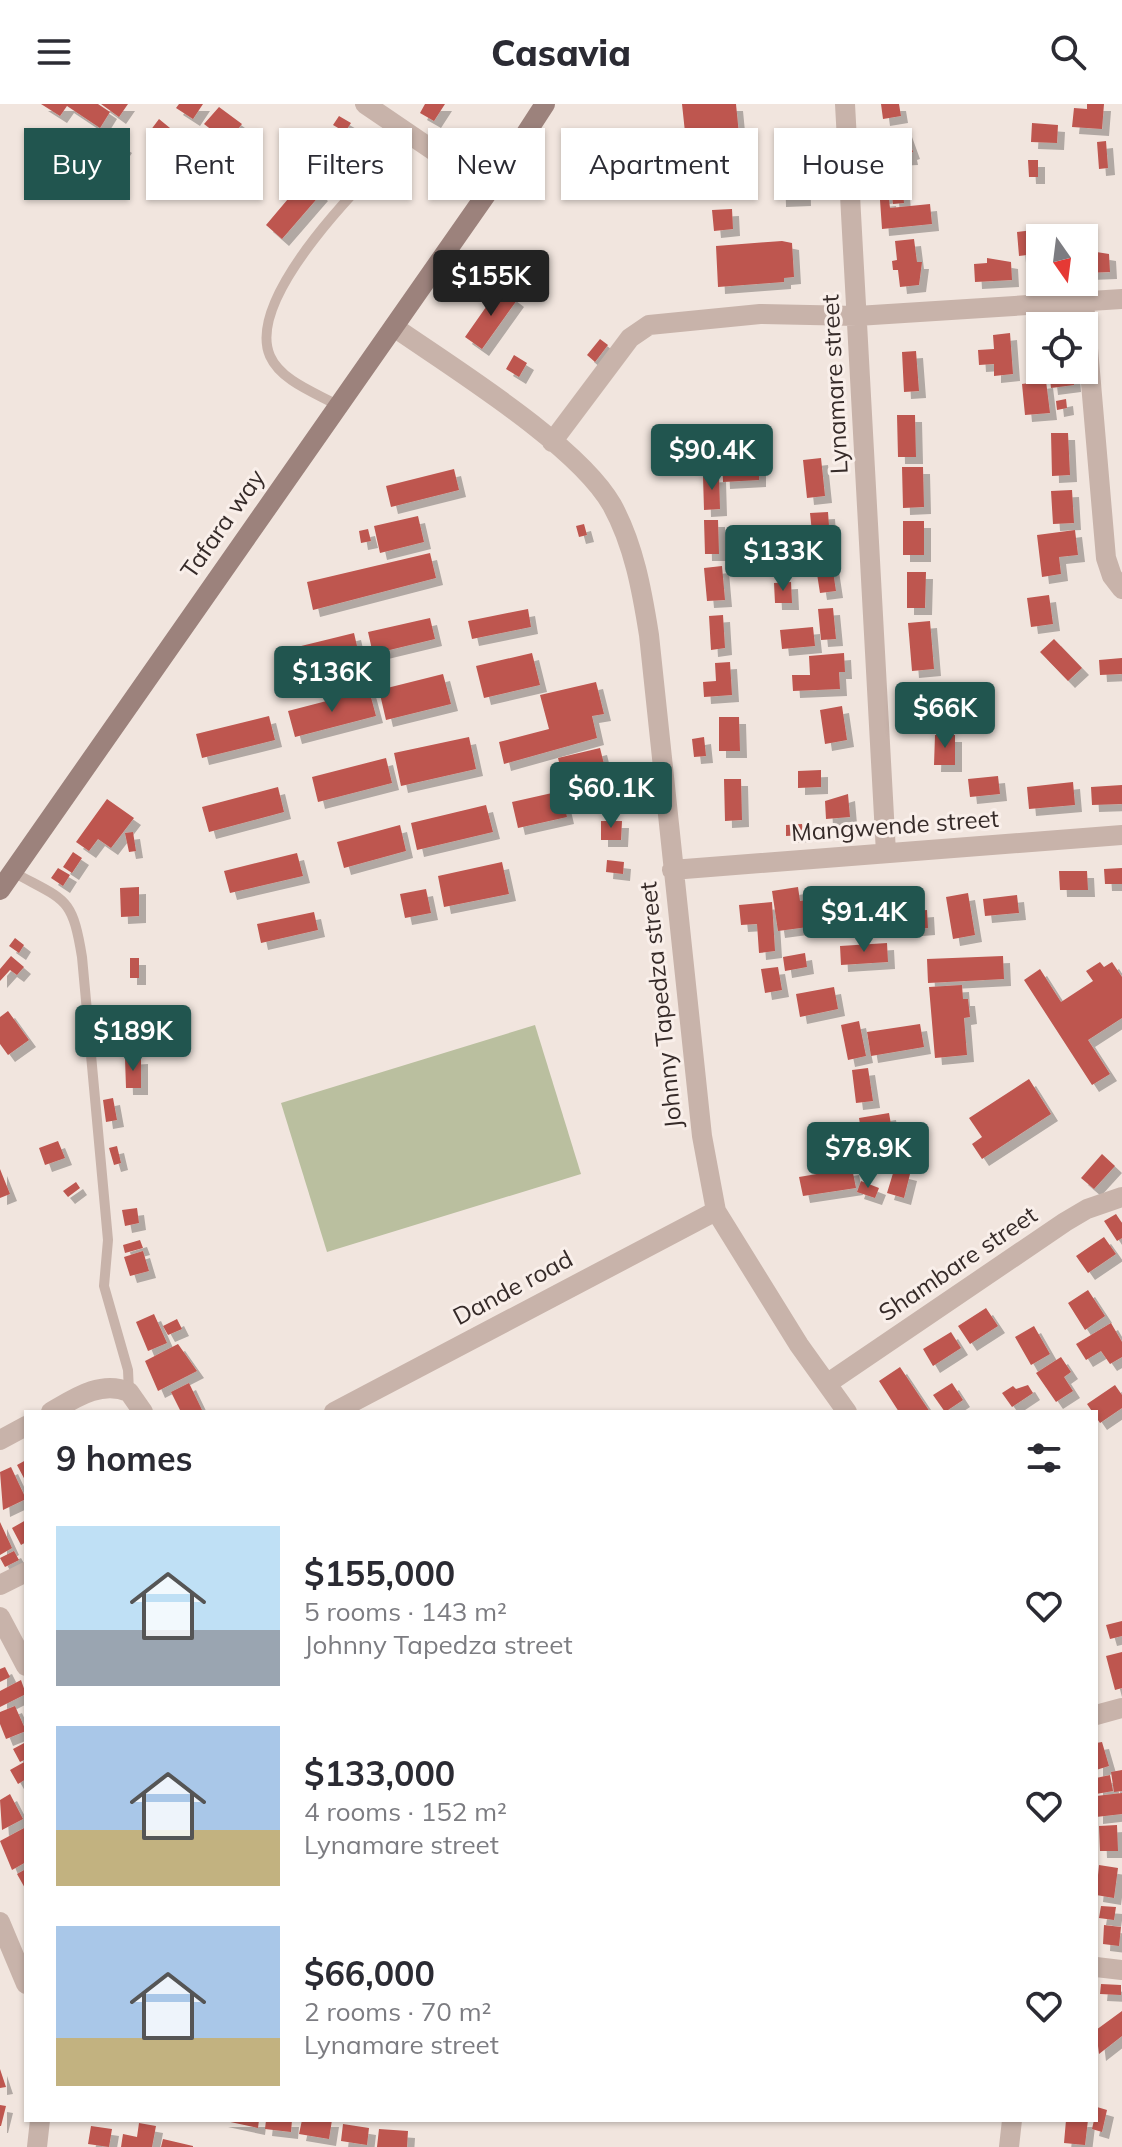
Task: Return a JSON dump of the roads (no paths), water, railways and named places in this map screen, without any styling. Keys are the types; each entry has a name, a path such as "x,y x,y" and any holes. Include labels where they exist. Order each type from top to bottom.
{"street":[{"path":"365,104 400,128"},
{"name":"Tafara way","path":"529,128 545,104"},
{"name":"Lynamare street","path":"845,104 886,853"},
{"name":"Tafara way","path":"0,890 482,200"},
{"path":"552,442 641,328 760,314 857,316 1122,299"},
{"path":"1084,302 1106,558 1112,576 1122,589"},
{"name":"Johnny Tapedza street","path":"394,327 552,442 603,491 622,526 641,581 649,635 702,1136 716,1211 799,1345 846,1410"},
{"name":"Mangwende street","path":"672,870 1122,835"},
{"name":"Shambare street","path":"828,1383 1065,1222 1087,1209 1122,1197"},
{"name":"Dande road","path":"338,1410 716,1211"},
{"path":"55,1410 99,1389 114,1388 129,1392 142,1410"},
{"path":"0,1440 24,1427"},
{"path":"0,1585 24,1573"},
{"path":"0,1617 24,1662"},
{"path":"1098,1714 1122,1708"},
{"path":"0,1922 24,1979"},
{"path":"1098,1967 1122,1970"},
{"path":"37,2147 40,2122"},
{"path":"1009,2147 1012,2122"}],"lane":[{"path":"339,406 284,374 275,364 265,337 269,310 303,256 345,200"},
{"path":"13,872 60,898 76,918 108,1240 103,1278 128,1370 129,1392"}]}
